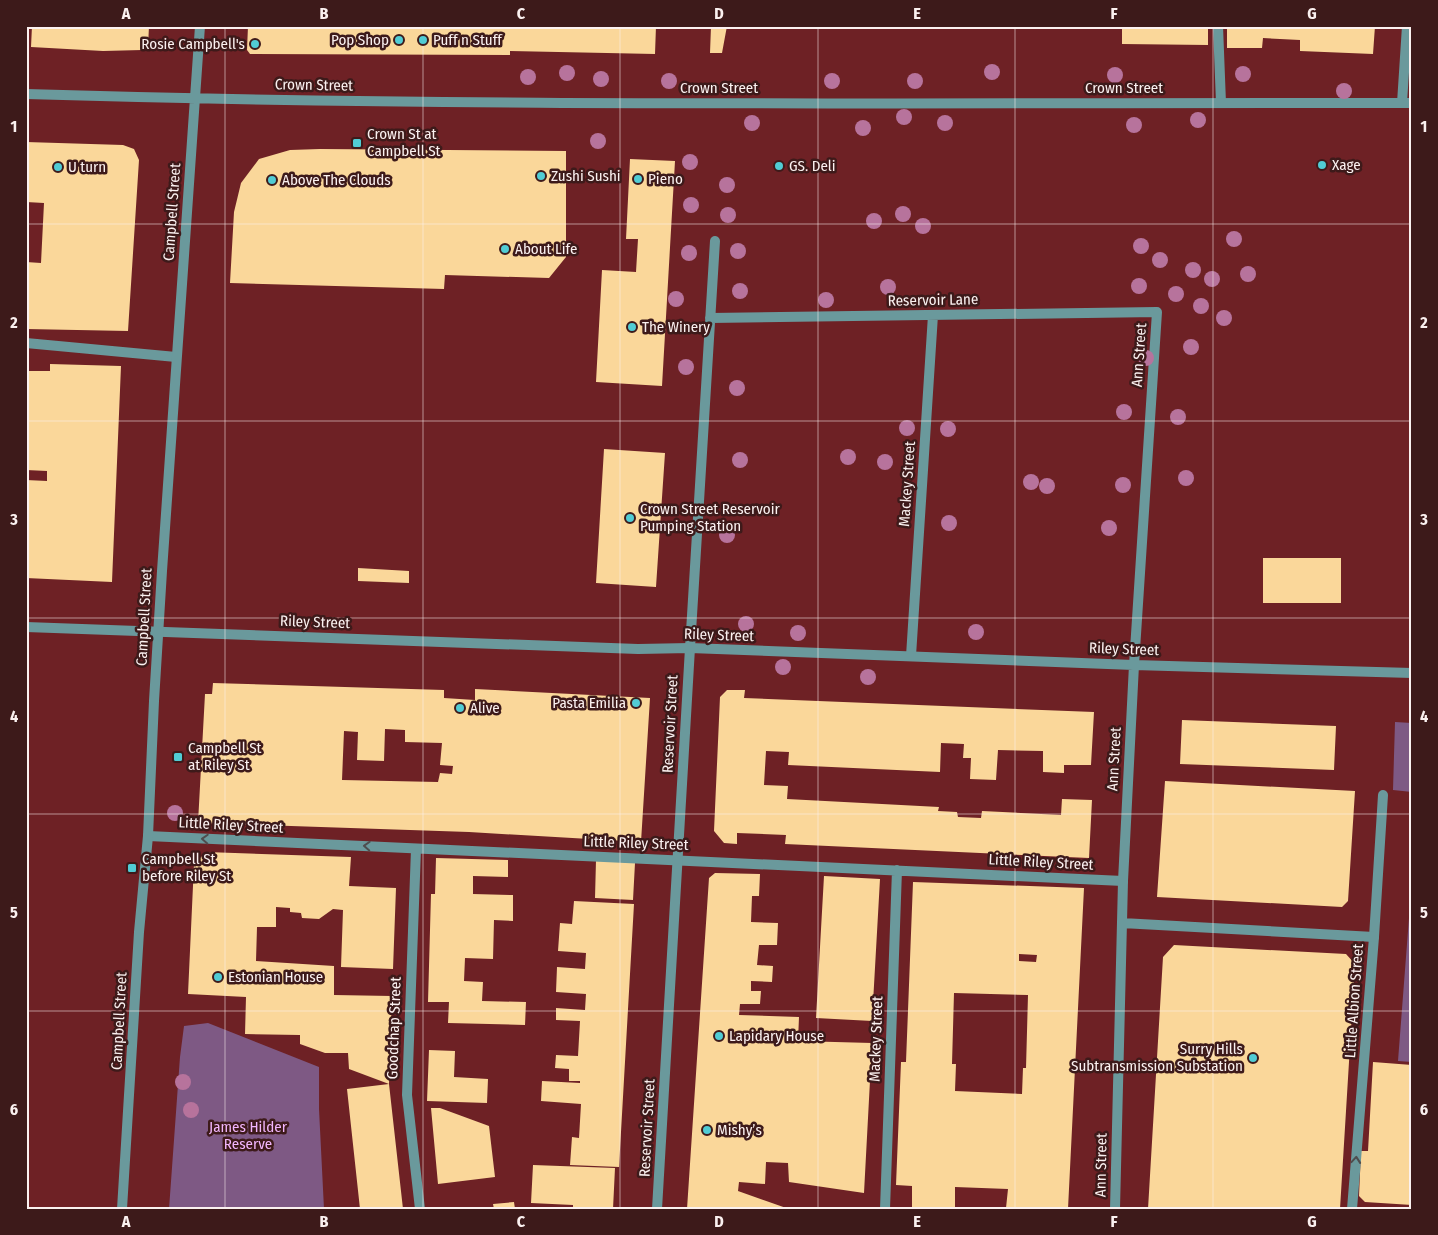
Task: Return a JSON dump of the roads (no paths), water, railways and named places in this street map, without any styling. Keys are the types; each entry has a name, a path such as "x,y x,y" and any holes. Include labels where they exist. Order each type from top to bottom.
{"street":[{"name":"Campbell Street","path":"122,1209 139,932 148,836 158,632 176,357 200,26"},
{"path":"1218,26 1221,103"},
{"path":"1407,26 1407,103"},
{"name":"Crown Street","path":"26,94 196,98 712,104 1407,103"},
{"name":"Reservoir Street","path":"657,1209 715,241"},
{"name":"Reservoir Lane","path":"710,318 1157,312"},
{"name":"Ann Street","path":"1115,1209 1122,880 1157,312"},
{"name":"Mackey Street","path":"911,656 934,315"},
{"path":"26,343 176,357"},
{"name":"Riley Street","path":"26,627 638,649 690,648 1134,665 1412,673"},
{"name":"Little Albion Street","path":"1352,1209 1374,937 1383,795"},
{"name":"Little Riley Street","path":"148,836 1122,880"},
{"name":"Goodchap Street","path":"416,849 407,1095 420,1209"},
{"name":"Mackey Street","path":"885,1209 897,870"},
{"path":"1122,923 1374,937"}],"place":[{"name":"Pop Shop","path":"399,40"},
{"name":"Puff n Stuff","path":"423,40"},
{"name":"Rosie Campbell's","path":"255,44"},
{"name":"Crown St at Campbell St","path":"357,143"},
{"name":"Xage","path":"1322,165"},
{"name":"GS. Deli","path":"779,166"},
{"name":"U turn","path":"58,167"},
{"name":"Zushi Sushi","path":"541,176"},
{"name":"Pieno","path":"638,179"},
{"name":"Above The Clouds","path":"272,180"},
{"name":"About Life","path":"505,249"},
{"name":"The Winery","path":"632,327"},
{"name":"Crown Street Reservoir Pumping Station","path":"630,518"},
{"name":"Pasta Emilia","path":"636,703"},
{"name":"Alive","path":"460,708"},
{"name":"Campbell St at Riley St","path":"178,757"},
{"name":"Campbell St before Riley St","path":"132,868"},
{"name":"Estonian House","path":"218,977"},
{"name":"Lapidary House","path":"719,1036"},
{"name":"Surry Hills Subtransmission Substation","path":"1253,1058"},
{"name":"Mishy’s","path":"707,1130"}],"park label":[{"name":"James Hilder Reserve","path":"248,1136"}]}
